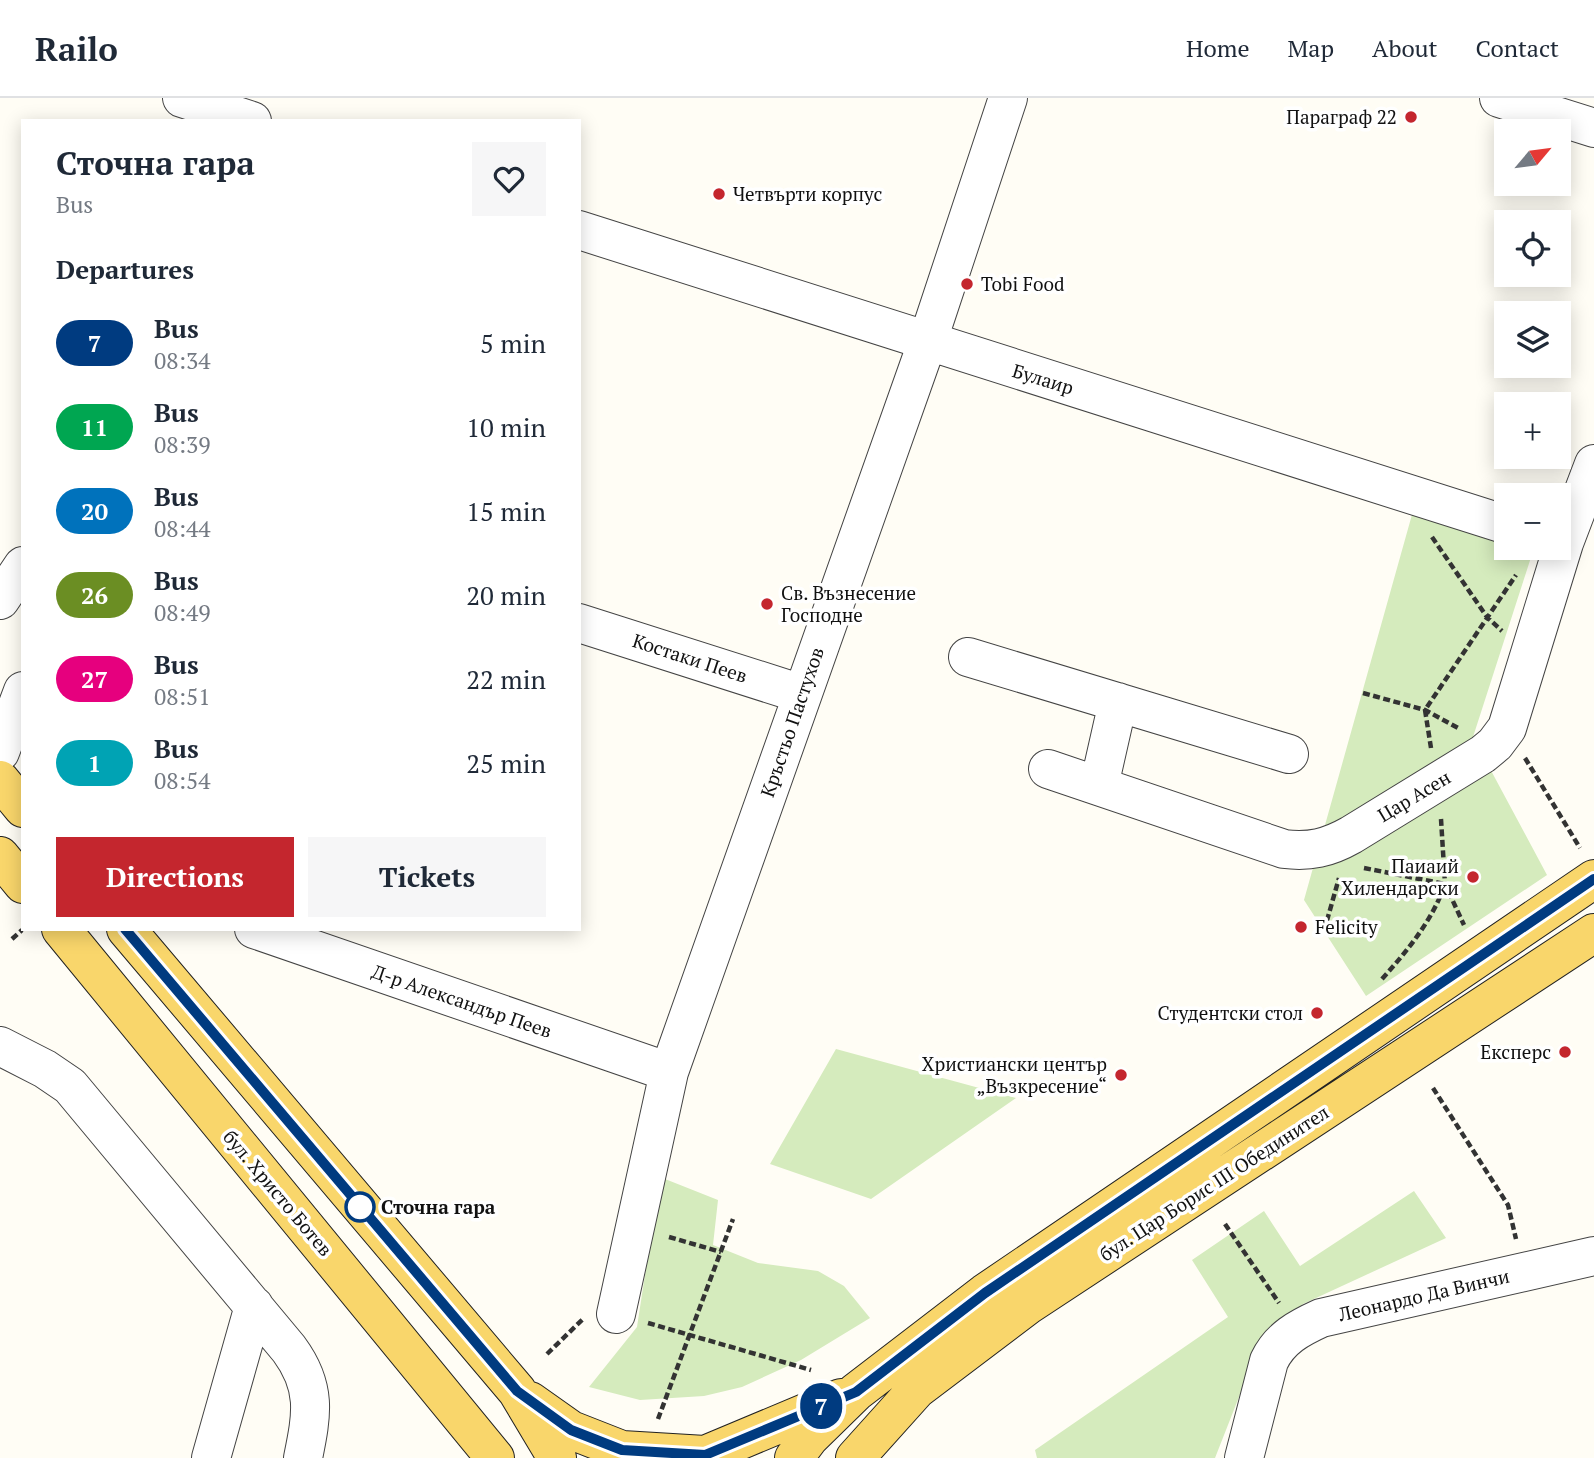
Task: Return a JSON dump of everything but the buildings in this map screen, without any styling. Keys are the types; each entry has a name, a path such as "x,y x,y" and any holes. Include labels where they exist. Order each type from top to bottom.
{"main road":[{"path":"0,780 21,806"},
{"path":"0,856 21,882"},
{"name":"бул. Цар Борис III Обединител","path":"794,1458 809,1438 856,1392 985,1293 1587,864"},
{"name":"бул. Христо Ботев","path":"63,931 495,1458"},
{"path":"127,931 517,1391 557,1458"},
{"name":"бул. Цар Борис III Обединител","path":"855,1458 917,1389 1028,1305 1594,933"},
{"path":"517,1391 571,1430 622,1450 705,1455 856,1392"}],"street":[{"path":"181,98 230,113"},
{"name":"Кръстьо Пастухов","path":"616,1314 669,1072 928,343 1009,98"},
{"path":"1499,98 1594,128"},
{"name":"Булаир","path":"581,231 1494,521"},
{"name":"Цар Асен","path":"1571,520 1594,464"},
{"name":"Цар Асен","path":"1048,769 1284,849 1317,850 1351,835 1495,744 1507,728 1557,560"},
{"path":"0,600 21,569"},
{"name":"Костаки Пеев","path":"581,624 802,694"},
{"path":"968,657 1289,754"},
{"path":"0,752 21,696"},
{"path":"1099,786 1118,702"},
{"name":"Д-р Александър Пеев","path":"260,931 669,1072"},
{"path":"0,1046 45,1069 70,1086 300,1363 308,1381 311,1415 303,1458"},
{"name":"Леонардо Да Винчи","path":"1244,1458 1269,1361 1274,1351 1297,1330 1321,1318 1594,1256"},
{"path":"211,1458 254,1306"}],"path":[{"path":"1428,532 1487,617 1506,634"},
{"path":"1425,710 1518,571"},
{"path":"1363,693 1425,710 1461,730"},
{"path":"1507,728 1587,864"},
{"path":"1356,866 1445,884"},
{"path":"1445,884 1466,929"},
{"path":"1375,987 1410,948 1433,914 1445,884"},
{"path":"12,939 21,931"},
{"path":"1433,1088 1508,1205 1522,1272"},
{"path":"657,1420 733,1219"},
{"path":"1226,1224 1297,1330"},
{"path":"631,1246 665,1236 721,1252"},
{"path":"547,1354 589,1312 616,1314 811,1370"}],"green space":[{"path":"1413,511 1494,535 1494,560 1530,560 1473,737 1547,875 1366,996 1304,900"},
{"path":"836,1049 1016,1098 871,1199 770,1164"},
{"path":"660,1177 718,1200 713,1245 758,1263 818,1271 844,1286 870,1318 801,1360 742,1387 704,1396 640,1400 589,1387 637,1327"},
{"path":"1414,1191 1446,1238 1303,1304 1257,1351 1215,1458 1037,1458 1035,1450 1228,1317 1192,1260 1264,1211 1300,1266"}],"bus line":[{"name":"7","path":"127,931 517,1391 571,1430 622,1450 705,1455 856,1392 985,1293 1594,879"}],"place":[{"name":"Параграф 22","path":"1411,117"},
{"name":"Четвърти корпус","path":"719,194"},
{"name":"Tobi Food","path":"967,284"},
{"name":"Св. Възнесение Господне","path":"767,604"},
{"name":"Паиаий Хилендарски","path":"1473,877"},
{"name":"Felicity","path":"1301,927"},
{"name":"Студентски стол","path":"1317,1013"},
{"name":"Експерс","path":"1565,1052"},
{"name":"Христиански център „Възкресение“","path":"1121,1075"},
{"name":"Сточна гара","path":"360,1207"}]}
